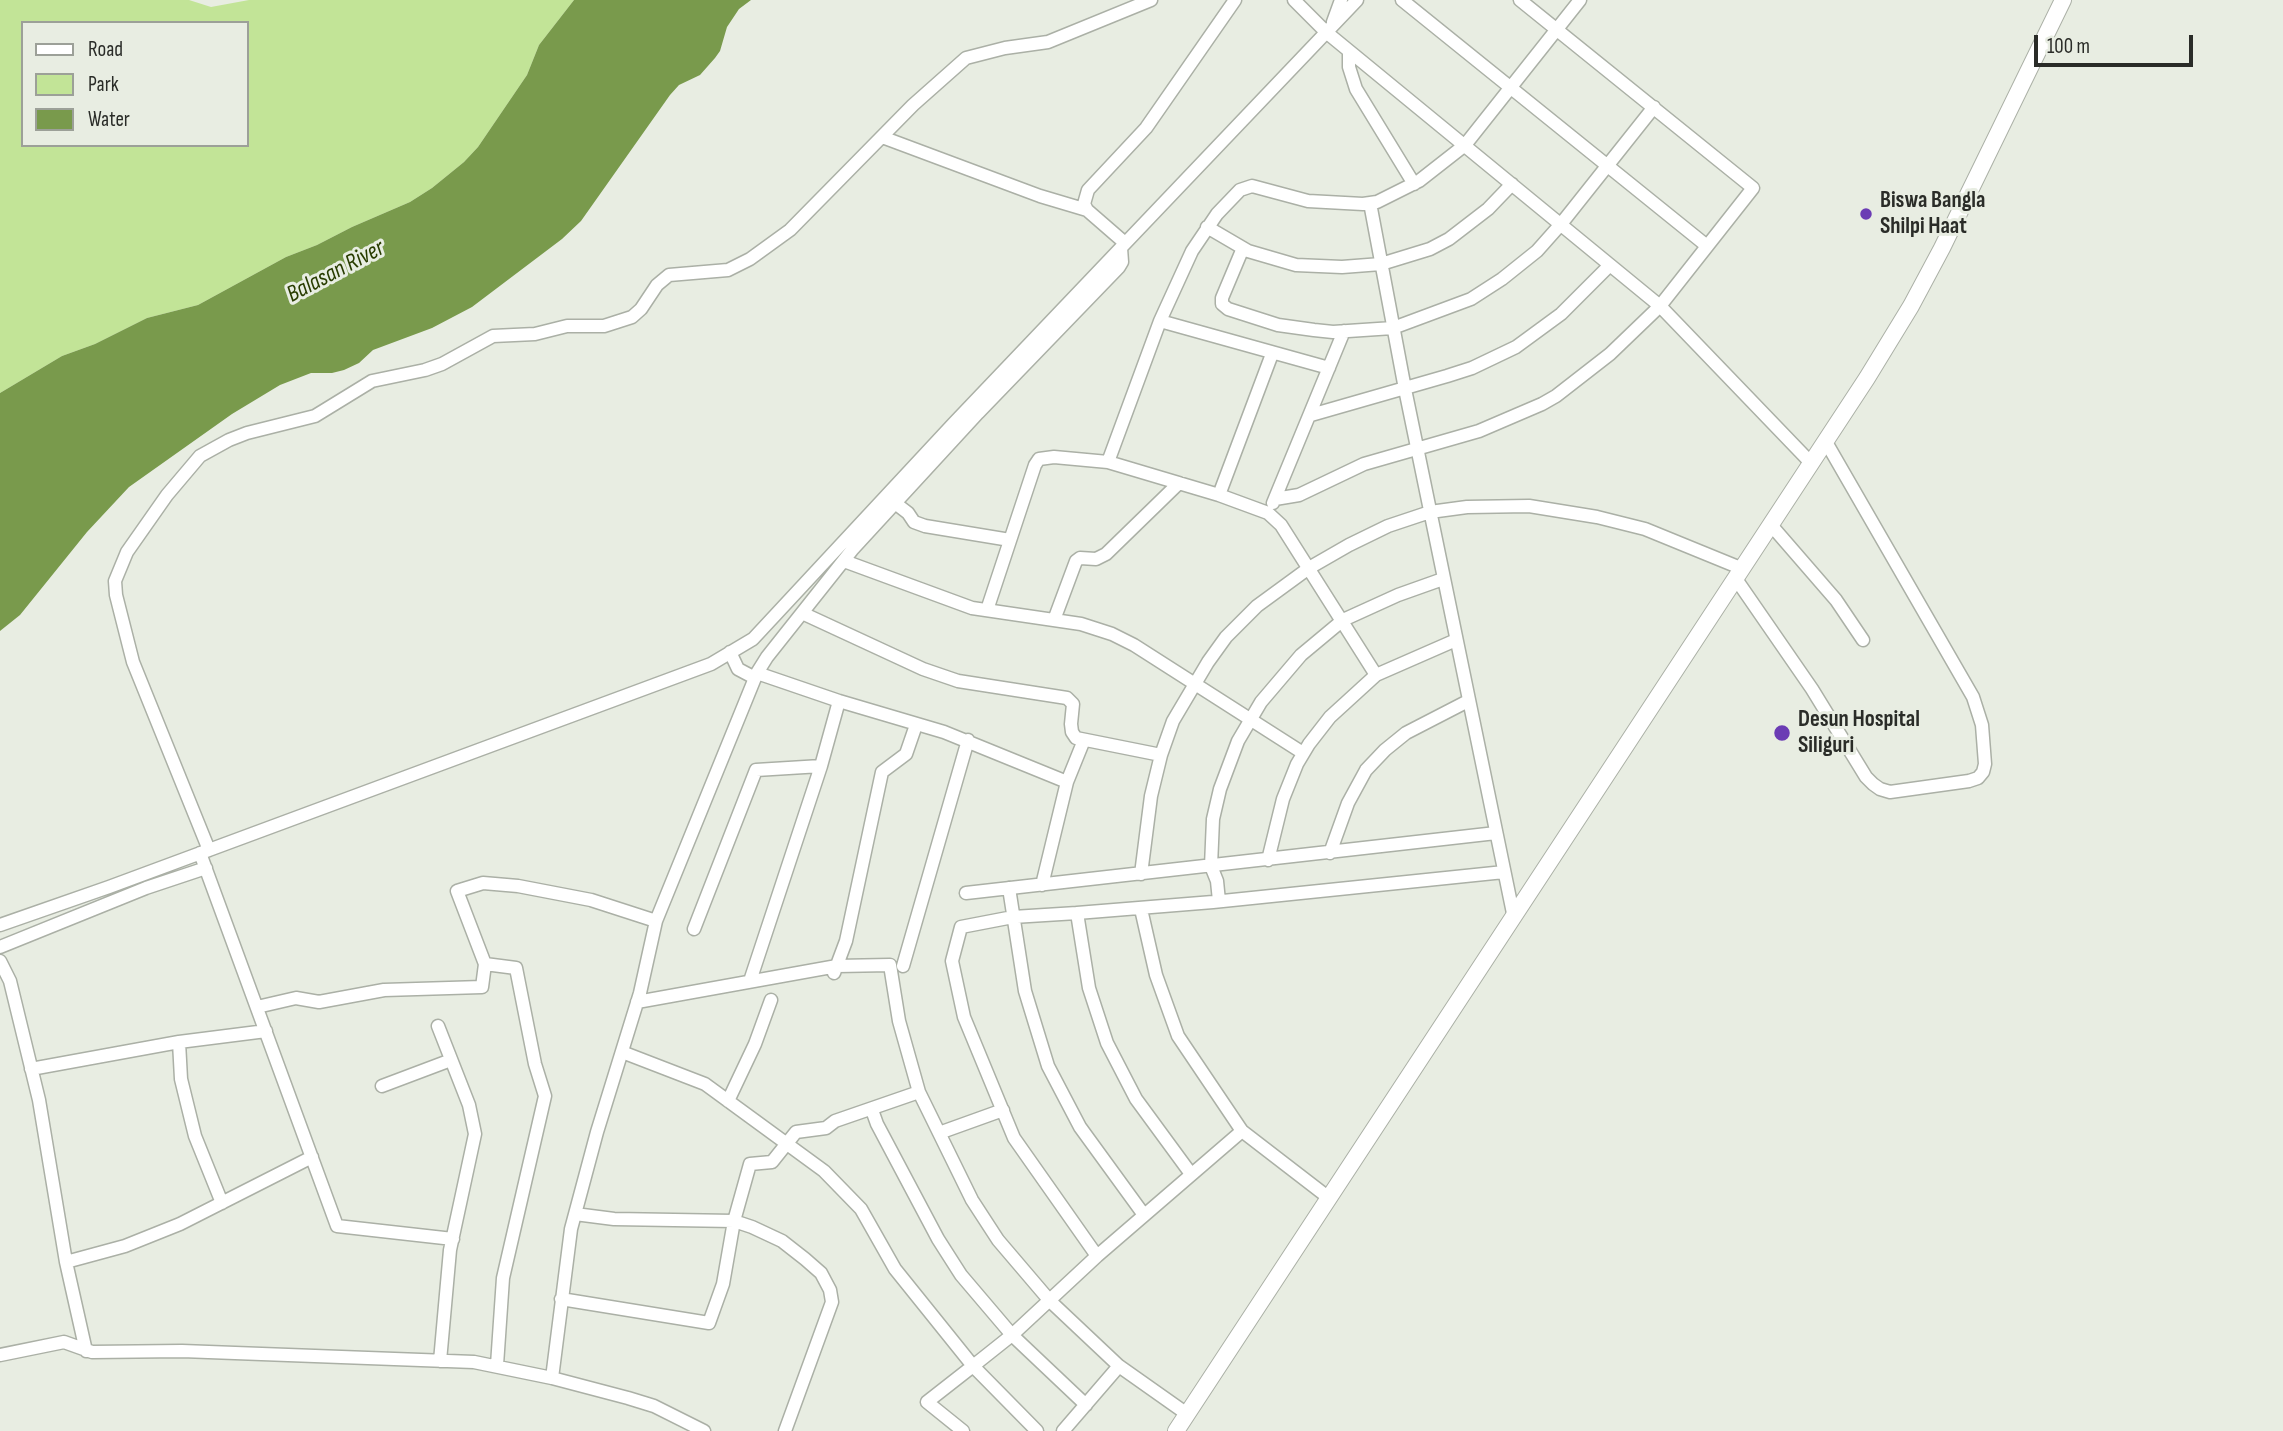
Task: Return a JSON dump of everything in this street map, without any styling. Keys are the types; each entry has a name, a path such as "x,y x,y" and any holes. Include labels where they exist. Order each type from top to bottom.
{"main road":[{"path":"1176,1431 1826,443 1912,306 2063,0"}],"street":[{"path":"453,1239 337,1226 206,868 205,852 133,662 115,581 127,552 167,495 200,456 229,440 315,416 372,381 442,365 492,336 535,334 566,326 604,326 632,317 669,275 721,271 750,259 790,230 913,105 966,58 1005,48 1048,42 1151,0"},
{"path":"552,1378 575,1214 637,1002 656,921 756,676 767,657 802,613 895,503 1119,267 1123,245 1087,209 1084,204 1088,190 1146,128 1235,0"},
{"path":"1294,0 1329,29 1349,51 1660,306 1812,464"},
{"path":"1329,29 1341,0"},
{"path":"0,925 205,852 711,664 753,639 953,424 1357,0"},
{"path":"1402,0 1707,246"},
{"path":"1275,499 1298,495 1364,464 1479,432 1542,404 1584,376 1660,306 1753,188 1520,0"},
{"path":"1108,462 1160,321 1192,251 1207,227 1240,190 1245,187 1262,187 1308,201 1370,203 1414,184 1465,145 1580,0"},
{"path":"1349,51 1349,67 1356,89 1414,184"},
{"path":"1243,248 1222,298 1222,304 1228,309 1278,325 1314,330 1393,328 1452,307 1486,290 1537,251 1654,107"},
{"path":"882,137 1040,196 1087,209"},
{"path":"1207,227 1243,248 1296,265 1329,267 1381,264 1430,249 1449,239 1488,209 1512,184"},
{"path":"1370,203 1417,450 1514,918"},
{"path":"1311,415 1472,368 1516,347 1561,314 1610,265"},
{"path":"1160,321 1329,368"},
{"path":"1268,513 1344,331"},
{"path":"1219,495 1272,354"},
{"path":"1141,874 1151,796 1173,721 1208,662 1240,622 1266,598 1349,544 1388,526 1430,512 1467,507 1529,506 1597,517 1645,529 1739,574 1866,776 1880,789 1890,792 1969,782 1978,778 1985,764 1982,725 1973,697 1826,443"},
{"path":"986,610 1039,459 1054,457 1108,462 1179,482 1268,513 1281,525 1376,675"},
{"path":"1054,620 1076,561 1080,558 1096,559 1106,554 1179,482"},
{"path":"895,503 908,513 914,522 925,526 1010,540"},
{"path":"1771,525 1836,600 1863,640"},
{"path":"844,561 971,608 1081,624 1112,634 1195,683 1303,753"},
{"path":"1219,901 1217,881 1211,866 1211,833 1220,789 1249,719 1288,669 1314,643 1343,620 1398,595 1443,579"},
{"path":"802,613 923,669 958,681 1067,698 1073,704 1072,732 1076,738 1161,755"},
{"path":"1268,860 1283,799 1303,753 1318,731 1342,704 1376,675 1456,640"},
{"path":"730,652 737,669 968,740 1067,782"},
{"path":"750,981 821,766 839,701"},
{"path":"1330,853 1348,803 1366,770 1406,733 1468,701"},
{"path":"836,970 846,941 882,772 906,754 916,724"},
{"path":"903,966 968,740"},
{"path":"1042,884 1067,782 1084,740"},
{"path":"694,929 756,770 821,766"},
{"path":"966,893 1496,833"},
{"path":"0,947 146,888 206,868"},
{"path":"1097,1256 1014,1138 964,1017 953,961 961,927 1013,917 1141,909 1504,872"},
{"path":"257,1007 296,998 319,1002 384,990 482,987 485,964 457,891 483,883 518,886 591,900 656,921"},
{"path":"1009,888 1025,991 1048,1066 1080,1127 1144,1215"},
{"path":"1141,909 1156,975 1178,1036 1242,1131 1329,1198"},
{"path":"1077,914 1089,988 1107,1043 1136,1099 1191,1174"},
{"path":"0,961 10,981 39,1100 66,1262 86,1351"},
{"path":"485,964 516,968 535,1064 545,1096 503,1278 497,1365"},
{"path":"637,1002 750,981 890,965 899,1021 919,1092 972,1200 998,1240 1050,1301 1119,1366 1187,1414"},
{"path":"728,1101 755,1044 771,1000"},
{"path":"438,1026 469,1105 475,1134 453,1239 440,1361"},
{"path":"31,1069 179,1042 266,1031"},
{"path":"179,1042 181,1079 195,1136 222,1203"},
{"path":"622,1052 705,1084 824,1171 861,1209 895,1269 974,1366 1037,1431"},
{"path":"382,1086 451,1060"},
{"path":"561,1299 709,1323 723,1284 734,1221 750,1164 772,1162 796,1132 826,1128 835,1121 919,1092"},
{"path":"872,1110 938,1239 961,1275 1012,1335 1086,1405"},
{"path":"939,1133 1003,1110"},
{"path":"963,1431 926,1402 1012,1335 1097,1256 1242,1131"},
{"path":"66,1262 125,1246 180,1224 312,1157"},
{"path":"575,1214 614,1219 734,1221 782,1241 821,1273 830,1290 832,1302 785,1431"},
{"path":"0,1355 60,1342 86,1351 182,1350 497,1365 654,1406 704,1431"},
{"path":"1063,1431 1119,1366"}],"green space":[{"path":"0,0 189,0 211,7 249,0 574,0 539,45 527,75 478,147 432,188 410,202 286,257 198,305 147,318 95,344 62,356 0,393"}],"water":[{"name":"Balasan River","path":"574,0 751,0 739,9 727,27 720,51 715,58 700,75 679,85 670,95 581,221 562,239 472,307 432,328 373,350 359,363 344,370 311,373 280,385 232,414 129,487 87,532 20,615 0,631 0,393 62,356 95,344 147,318 198,305 286,257 410,202 432,188 478,147 527,75 539,45"}],"place":[{"name":"Biswa Bangla Shilpi Haat","path":"1866,214"},
{"name":"Desun Hospital Siliguri","path":"1782,733"}]}
